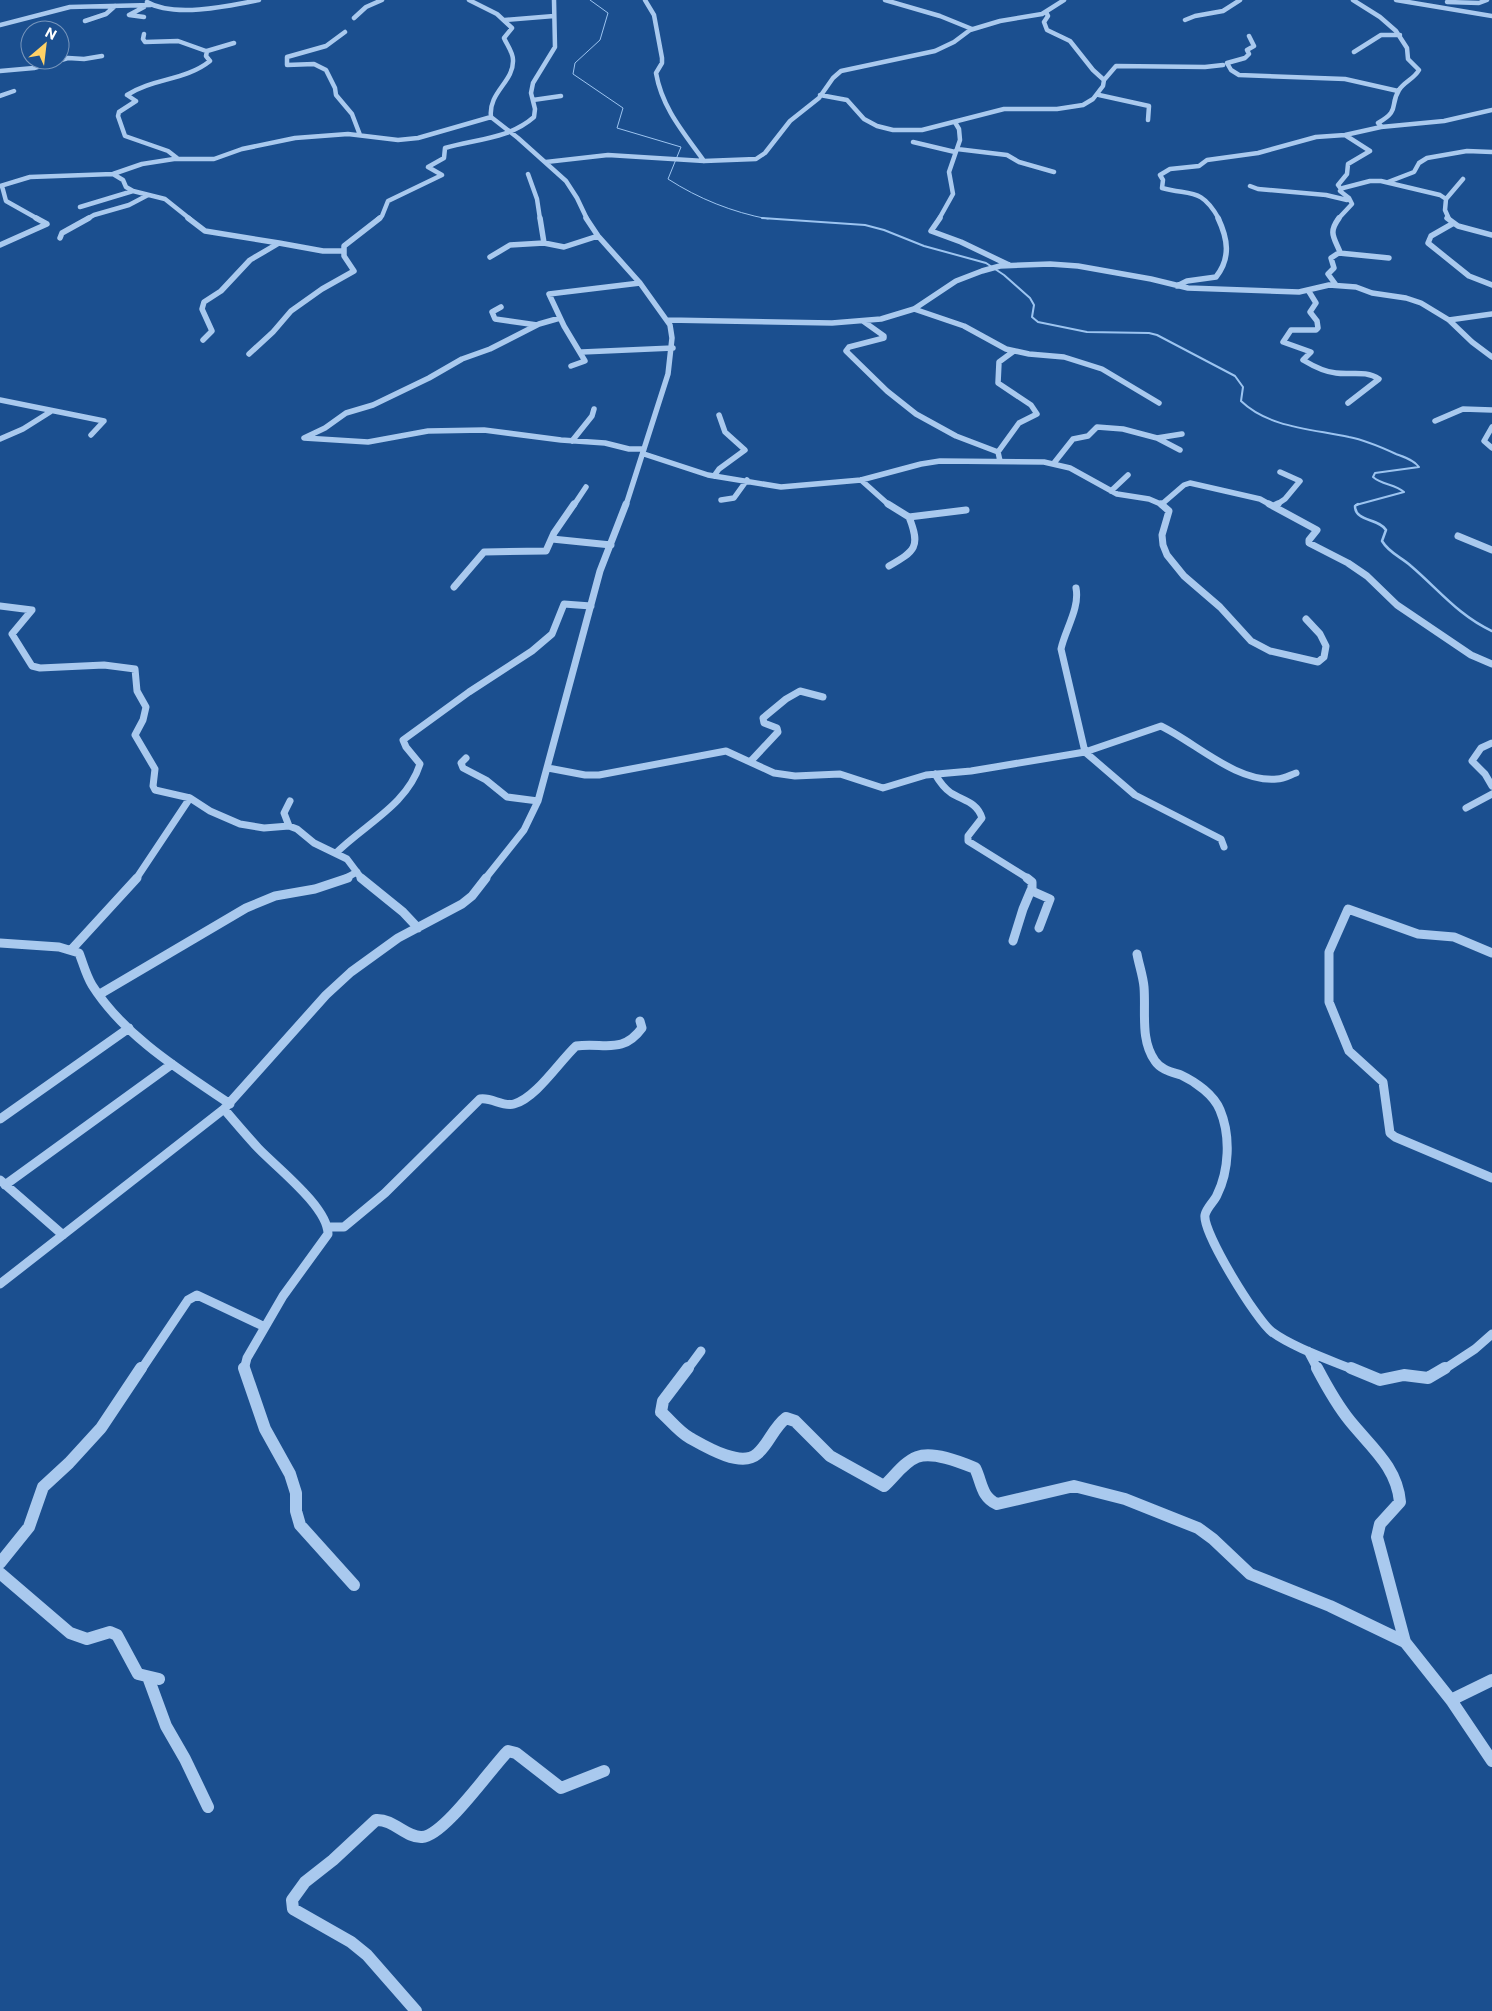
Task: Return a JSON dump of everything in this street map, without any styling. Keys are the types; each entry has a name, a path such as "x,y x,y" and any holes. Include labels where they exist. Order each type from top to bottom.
{"street":[{"path":"139,0 170,9 208,8 259,0"},
{"path":"354,18 366,7 382,0"},
{"path":"469,0 495,12 512,28 504,40 512,57 513,64 492,102 491,118"},
{"path":"249,354 291,312 322,289 354,271 344,256 344,246 382,216 388,201 442,175 428,167 444,158 445,148 512,133 525,127 535,116 533,82 555,48 554,0"},
{"path":"645,0 654,15 662,58 662,63 656,73 659,89 670,113 704,161"},
{"path":"885,0 898,5 923,10 972,29"},
{"path":"546,162 607,155 692,161 743,161 761,157 790,121 820,95 833,78 844,70 894,62 935,51 954,42 972,29 1046,12 1064,0"},
{"path":"1185,20 1195,16 1223,11 1240,0"},
{"path":"1353,0 1382,18 1400,36 1408,48 1408,59 1419,70 1418,74 1406,82 1398,91 1395,107 1386,119 1378,123 1381,126"},
{"path":"1396,0 1492,16"},
{"path":"1447,2 1479,3 1487,0"},
{"path":"0,25 54,13 68,7 147,3"},
{"path":"144,16 129,15 147,3"},
{"path":"85,21 106,14 114,6"},
{"path":"1046,12 1048,16 1044,22 1047,30 1070,41 1093,70 1104,80"},
{"path":"505,20 554,16"},
{"path":"345,32 326,46 287,57 287,65 314,64 326,70 335,88 336,95 352,114 360,135"},
{"path":"144,34 145,42 178,41 206,51 234,43"},
{"path":"1248,36 1254,46 1248,50 1249,54 1227,63 1231,70 1239,75 1346,79 1398,91"},
{"path":"1354,52 1380,36 1400,36"},
{"path":"177,158 168,151 125,136 118,114 135,101 127,95 130,92 180,78 208,64 210,61 206,56 206,51"},
{"path":"0,71 34,68 65,58 84,59 102,56"},
{"path":"820,95 845,99 865,120 890,130 910,131 956,124 1008,108 1065,109 1087,102 1098,95 1104,80 1116,66 1205,67 1223,65"},
{"path":"0,96 14,91"},
{"path":"1098,95 1149,106 1148,120"},
{"path":"533,100 561,96"},
{"path":"1177,286 1187,281 1216,277 1225,263 1227,253 1225,238 1213,207 1194,193 1162,188 1163,180 1160,175 1163,172 1170,169 1199,166 1207,160 1258,153 1316,137 1345,135 1381,126 1444,121 1492,110"},
{"path":"0,245 48,224 6,201 1,186 30,178 112,174 142,164 177,158 214,159 242,149 296,138 360,135 398,140 418,138 473,120 491,118 546,162 566,182 598,236 640,283 667,320 671,331 673,348 669,374 644,452 600,572 538,801 524,830 472,896 462,904 375,953 339,982 227,1106 0,1284"},
{"path":"956,124 959,127 961,138 949,170 954,191 953,196 945,214 931,231 961,242 1009,266"},
{"path":"1345,135 1370,151 1348,164 1347,174 1338,185 1341,189 1340,191 1352,202"},
{"path":"913,142 956,150 1008,155 1019,162 1054,172"},
{"path":"1387,182 1414,172 1419,164 1427,158 1467,151 1492,152"},
{"path":"112,174 122,180 126,187 133,191 165,198 205,231 323,251 343,251"},
{"path":"528,174 537,198 544,243"},
{"path":"1463,179 1446,199 1444,211 1446,218 1452,224 1492,235"},
{"path":"1341,189 1370,181 1387,182 1446,199"},
{"path":"1250,186 1261,190 1335,196 1352,202"},
{"path":"80,207 133,191"},
{"path":"60,238 62,233 94,215 129,205 148,195"},
{"path":"1339,253 1340,250 1334,241 1334,225 1352,202"},
{"path":"1452,224 1431,236 1427,242 1468,276 1492,285"},
{"path":"490,257 510,245 544,243 564,246 598,236"},
{"path":"203,340 212,330 202,307 205,301 220,291 250,260 279,243"},
{"path":"1336,284 1328,274 1334,268 1331,258 1339,253 1389,258"},
{"path":"667,320 832,324 881,319 914,309 956,281 1009,266 1050,264 1078,266 1198,289 1293,292 1308,290 1317,286 1336,284 1414,300 1449,320 1492,357"},
{"path":"572,366 585,361 582,352 564,326 550,293 576,292 640,283"},
{"path":"1308,290 1316,303 1310,312 1317,321 1318,330 1291,330 1283,342 1311,352 1303,360 1329,372 1370,374 1378,377 1379,380 1348,403"},
{"path":"501,307 492,312 495,319 537,325"},
{"path":"914,309 964,326 999,346 1014,351 1064,357 1102,369 1159,403"},
{"path":"1449,320 1492,314"},
{"path":"560,318 537,325 490,350 462,359 429,378 373,405 346,413 325,428 304,438 368,442 428,431 471,429 605,443 644,452 699,473 781,487 860,480 936,461 1054,463 1078,471 1120,495 1140,497 1162,504 1169,511 1162,535 1163,545 1167,554 1184,576 1220,608 1244,636 1270,651 1294,655 1317,663 1323,659 1327,652 1327,647 1318,632 1306,619"},
{"path":"863,321 884,338 849,346 846,351 894,397 922,418 942,429 998,452"},
{"path":"582,352 673,348"},
{"path":"1000,461 998,452 1019,423 1037,414 1030,405 998,382 999,362 1014,351"},
{"path":"0,400 50,412 104,421 91,435"},
{"path":"572,441 592,416 594,409"},
{"path":"1435,421 1464,409 1492,410"},
{"path":"0,439 23,429 50,412"},
{"path":"714,476 745,450 725,432 719,415"},
{"path":"1054,463 1072,439 1088,436 1097,427 1124,429 1157,438 1180,450"},
{"path":"1492,427 1484,441 1492,448"},
{"path":"1157,438 1182,434"},
{"path":"1274,506 1285,500 1300,481 1280,472"},
{"path":"1111,491 1128,475"},
{"path":"721,500 734,498 747,480"},
{"path":"860,480 889,505 908,517 966,510"},
{"path":"1162,504 1184,485 1190,483 1260,499 1316,530 1309,540 1310,543 1348,563 1366,576 1397,605 1471,655 1492,664"},
{"path":"454,587 484,552 545,552 554,533 586,487"},
{"path":"889,566 910,554 914,547 915,538 908,517"},
{"path":"1458,536 1492,550"},
{"path":"552,539 611,545"},
{"path":"1076,588 1071,622 1064,636 1061,649 1085,752 1124,787 1147,802 1218,837 1221,839 1224,847"},
{"path":"336,853 360,831 387,812 410,785 420,764 418,759 407,750 403,740 469,692 532,652 552,634 564,604 591,606"},
{"path":"0,606 32,610 12,634 32,666 134,667 137,691 146,707 143,720 135,735 154,769 154,789 190,798 210,811 240,824 264,828 289,826 296,829 314,843 346,859 362,880 403,912 418,928"},
{"path":"750,762 778,732 777,728 764,723 763,718 786,699 800,691 822,697"},
{"path":"548,768 585,775 598,775 722,751 730,752 767,771 782,775 840,774 883,788 921,776 971,771 1085,752 1161,726 1255,778 1281,780 1296,773"},
{"path":"1492,743 1484,746 1472,762 1485,774 1492,786"},
{"path":"466,758 461,764 463,768 486,780 507,797 538,801"},
{"path":"935,774 949,790 971,802 980,810 982,818 968,836 968,841 1032,882 1031,890 1020,910 1019,923 1013,941"},
{"path":"1466,808 1492,794"},
{"path":"71,950 134,882 190,798"},
{"path":"289,826 284,813 290,801"},
{"path":"100,994 168,952 246,908 281,894 324,886 348,878 357,872"},
{"path":"1031,890 1050,899 1039,928"},
{"path":"1492,953 1454,937 1418,934 1348,909 1342,917 1329,952 1328,976 1329,1002 1349,1051 1383,1082 1390,1133 1395,1137 1492,1178"},
{"path":"0,942 71,950 80,955 94,987 129,1028 227,1106 257,1147 308,1196 328,1227 328,1234 289,1286 247,1358 244,1370 265,1429 290,1474 296,1493 296,1511 300,1524 354,1585"},
{"path":"1138,954 1144,982 1144,1027 1147,1043 1155,1061 1162,1068 1186,1077 1212,1099 1220,1110 1227,1133 1224,1173 1217,1195 1206,1213 1206,1225 1227,1268 1271,1332 1308,1351 1380,1380 1404,1375 1428,1378 1435,1376 1492,1334"},
{"path":"328,1227 344,1227 385,1193 480,1099 488,1098 507,1105 519,1102 552,1073 576,1046 620,1045 639,1034 642,1028 640,1021"},
{"path":"0,1119 129,1028"},
{"path":"63,1236 2,1182 172,1064"},
{"path":"0,1563 29,1527 43,1487 69,1463 101,1428 188,1300 202,1296 265,1327"},
{"path":"701,1351 663,1401 661,1412 691,1440 694,1438 732,1458 738,1460 751,1458 760,1452 777,1424 786,1418 795,1421 830,1456 884,1486 914,1459 926,1456 950,1460 975,1468 984,1496 992,1503 997,1504 1074,1486 1098,1491 1190,1524 1213,1539 1250,1574 1330,1606 1405,1642"},
{"path":"1308,1351 1337,1404 1390,1469 1398,1487 1400,1502 1380,1524 1377,1537 1405,1642 1451,1700 1492,1761"},
{"path":"0,1573 78,1638 92,1640 110,1632 118,1635 138,1674 154,1678 166,1726 185,1759 208,1807"},
{"path":"1451,1700 1482,1683 1492,1680"},
{"path":"416,2011 367,1955 351,1942 293,1909 291,1906 295,1894 305,1882 333,1860 376,1820 387,1820 413,1835 430,1836 442,1827 508,1751 516,1753 561,1788 604,1771"}],"waterway":[{"path":"590,0 608,13 600,40 575,63 573,74 623,108 617,128 681,147 668,179 716,204 764,218"},
{"path":"764,218 865,225 884,230 924,246 986,263 1004,275 1030,298 1034,305 1032,317 1038,322 1087,332 1149,333 1157,335 1235,376 1243,387 1241,401 1265,417 1292,426 1367,442 1409,459 1419,467 1375,473 1373,477 1377,480 1397,487 1404,492 1357,505"},
{"path":"1357,505 1355,506 1356,511 1359,515 1378,523 1386,530 1382,541 1388,549 1411,566 1469,618 1492,631"}]}
